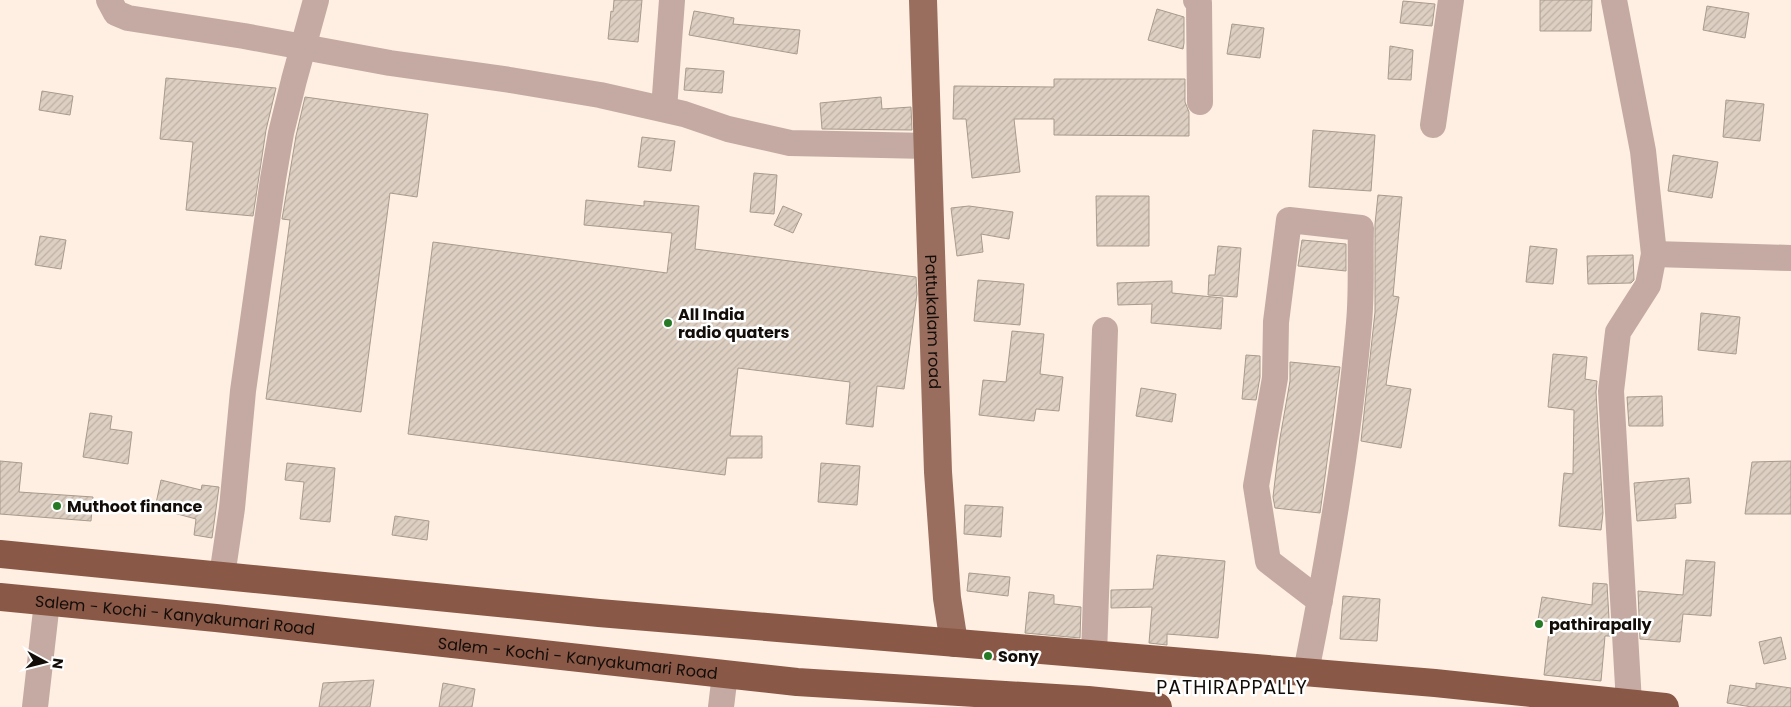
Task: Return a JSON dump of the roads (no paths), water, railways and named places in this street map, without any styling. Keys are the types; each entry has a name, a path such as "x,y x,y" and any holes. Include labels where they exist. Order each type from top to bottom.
{"highway":[{"path":"0,554 599,613 1435,683 1664,707"},
{"name":"Salem - Kochi - Kanyakumari Road","path":"0,597 216,618 797,682 1088,700 1158,707"}],"main road":[{"name":"Pattukalam road","path":"923,0 938,472 947,598 954,643"}],"street":[{"path":"109,0 116,13 128,18 244,36 390,64 600,95 684,114 728,129 790,143 928,146"},
{"path":"222,576 232,508 243,391 273,180 281,133 316,0"},
{"path":"664,109 672,0"},
{"path":"1196,0 1199,3 1200,102"},
{"path":"1433,125 1451,0"},
{"path":"1614,0 1644,151 1654,254 1648,284 1618,332 1611,391 1629,703"},
{"path":"1306,672 1320,601 1338,500 1359,321 1361,228 1289,220 1276,322 1276,378 1256,486 1268,561 1320,601"},
{"path":"1654,254 1791,258"},
{"path":"1094,654 1105,330"},
{"path":"35,707 47,602"},
{"path":"721,707 725,674"}],"place":[{"name":"All India radio quaters","path":"668,323"},
{"name":"Muthoot finance","path":"57,506"},
{"name":"pathirapally","path":"1539,624"},
{"name":"Sony","path":"988,656"}],"district":[{"name":"PATHIRAPPALLY","path":"1232,687"}]}
